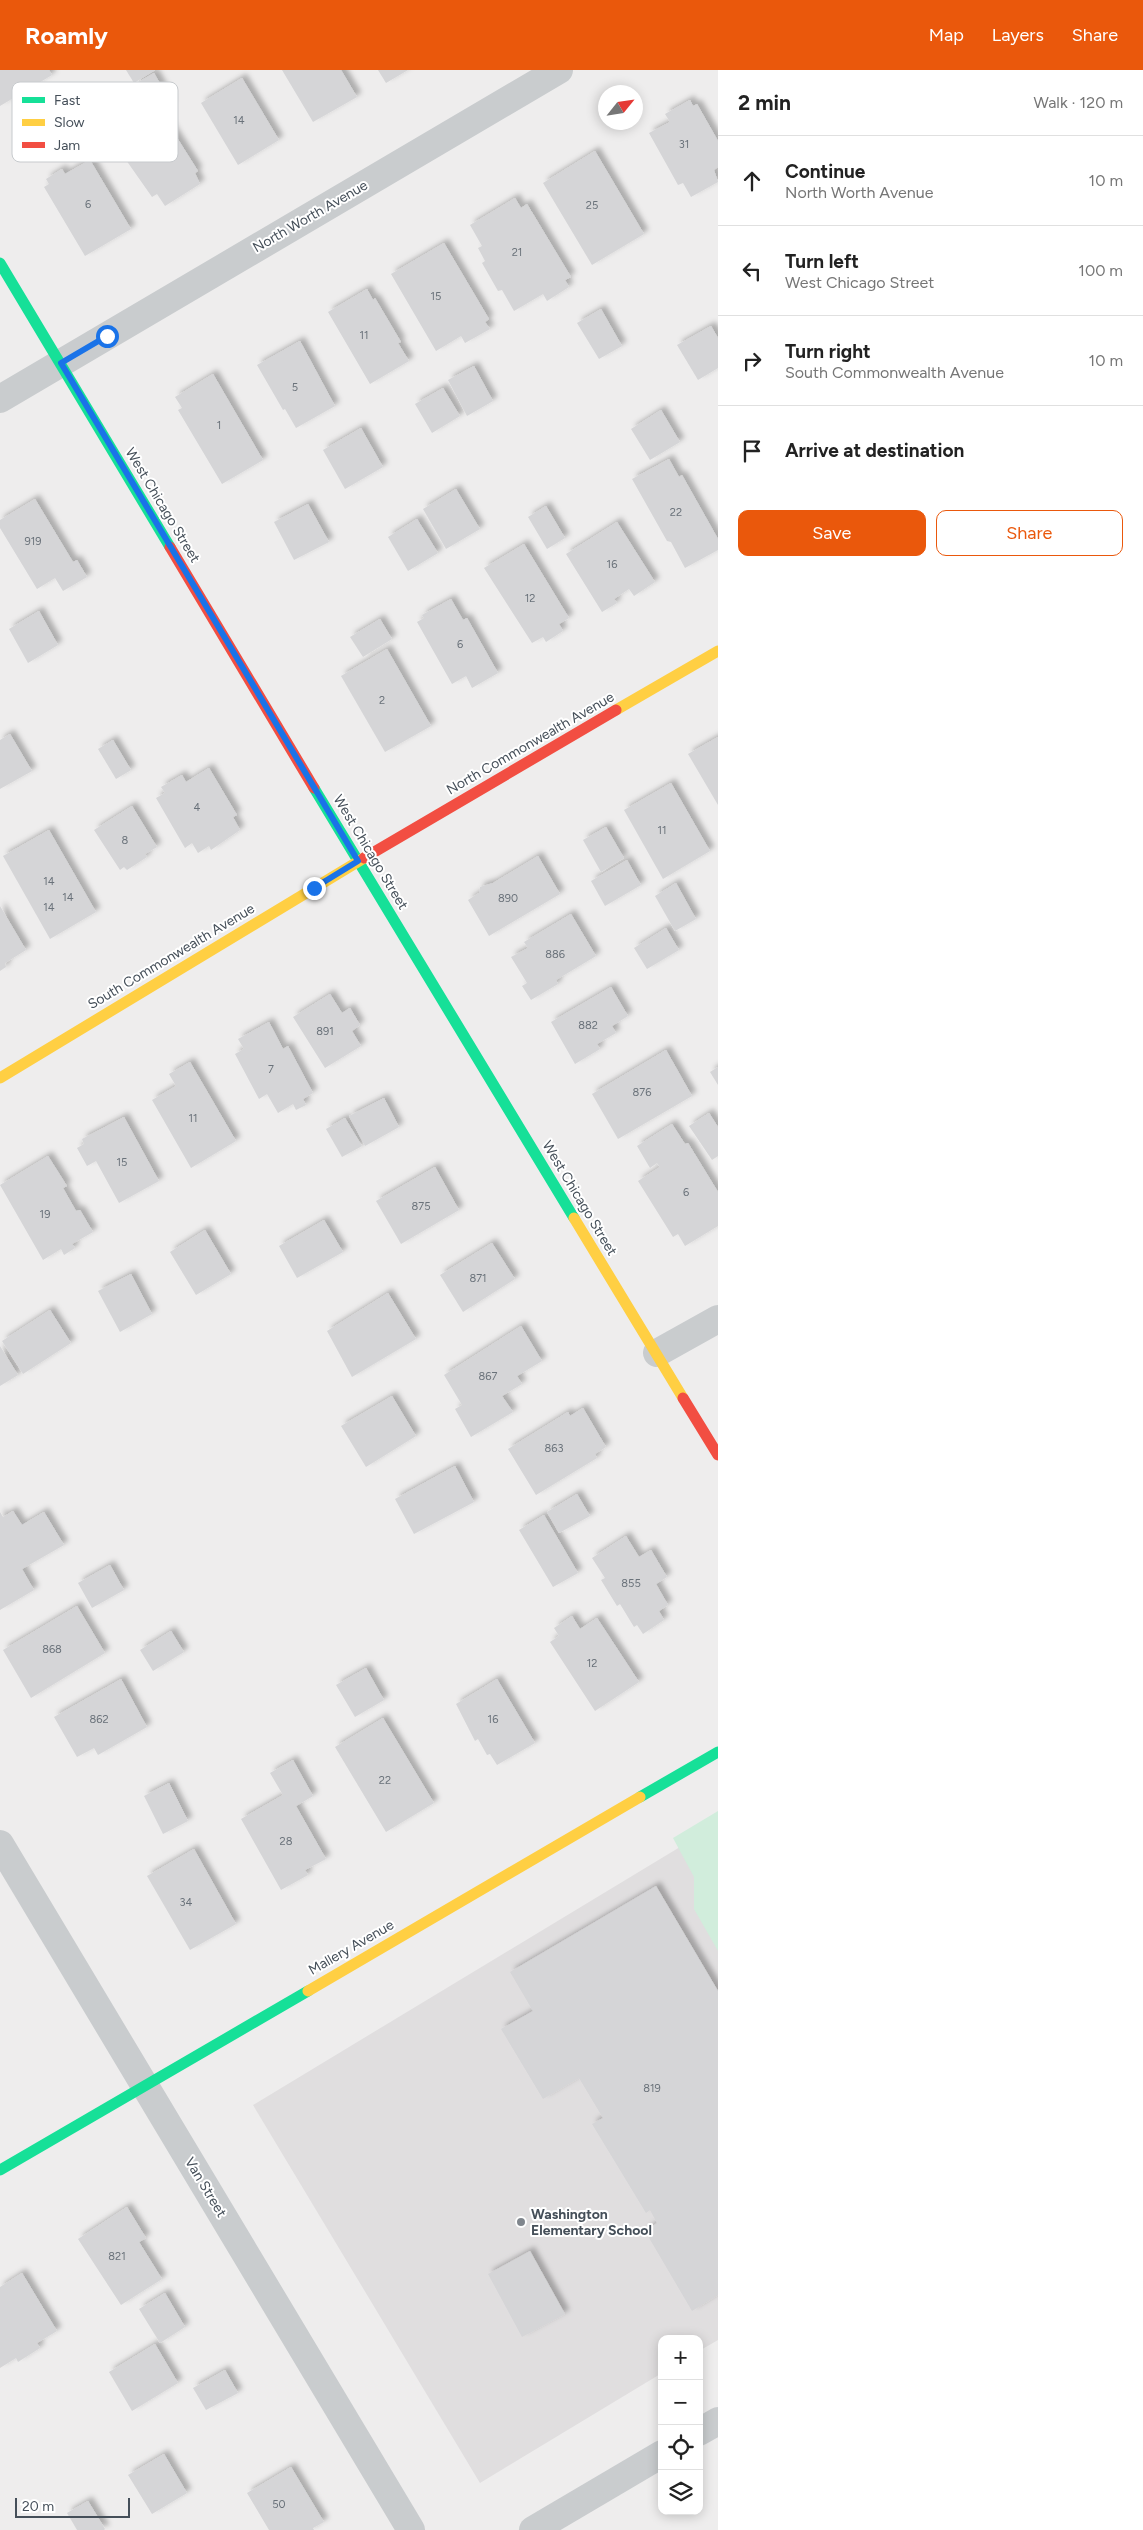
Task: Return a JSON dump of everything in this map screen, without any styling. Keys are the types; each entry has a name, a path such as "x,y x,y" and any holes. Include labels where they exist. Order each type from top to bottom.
{"street":[{"name":"North Worth Avenue","path":"0,400 559,70"},
{"name":"West Chicago Street","path":"0,263 358,861 718,1455"},
{"name":"North Commonwealth Avenue","path":"358,861 718,651"},
{"name":"South Commonwealth Avenue","path":"0,1078 358,861"},
{"path":"657,1353 718,1319"},
{"name":"Mallery Avenue","path":"0,2170 718,1752"},
{"name":"Van Street","path":"0,1844 412,2530"},
{"path":"703,2430 718,2421"},
{"path":"534,2530 658,2456"}],"shaded area":[{"name":"Washington Elementary School","path":"718,1824 718,2340 703,2349 703,2335 658,2335 658,2375 480,2483 253,2105"}],"green space":[{"path":"718,1811 718,1951 694,1909 694,1877 673,1838"}],"building":[{"path":"0,70 49,70 52,75 40,82 12,82 12,99 0,106"},
{"path":"126,70 155,70 136,82 133,82"},
{"path":"282,70 341,70 357,97 313,122"},
{"path":"378,70 408,70 386,83"},
{"path":"154,73 159,82 138,82"},
{"path":"242,78 279,140 238,165 201,103"},
{"path":"690,100 693,106 697,104 718,141 718,167 714,170 718,182 691,197 683,183 678,185 649,133 670,122 665,114"},
{"path":"178,139 198,171 195,173 200,184 165,206 157,194 152,197 127,162 178,162"},
{"path":"595,151 644,234 592,265 543,183"},
{"path":"86,162 91,162 131,229 85,256 44,187 49,184 46,179 62,169 65,174"},
{"path":"515,198 521,208 527,204 571,277 565,280 569,287 547,301 543,294 514,311 502,290 498,291 482,263 485,261 478,248 482,246 470,225"},
{"path":"444,243 489,319 485,322 490,329 465,343 461,336 436,351 391,274"},
{"path":"367,289 373,300 375,298 401,342 398,343 409,361 370,384 328,312"},
{"path":"601,309 622,346 599,359 577,323"},
{"path":"711,326 718,338 718,368 698,380 677,345"},
{"path":"300,341 335,406 296,428 285,409 283,410 257,365"},
{"path":"474,366 493,401 467,416 448,380"},
{"path":"213,374 263,460 222,484 178,410 182,408 175,397"},
{"path":"443,388 460,416 432,433 415,404"},
{"path":"661,410 680,442 650,460 631,429"},
{"path":"361,428 383,467 345,489 323,450"},
{"path":"669,459 679,477 682,475 718,539 718,550 685,568 671,542 667,541 632,479"},
{"path":"456,489 480,529 446,549 423,509"},
{"path":"35,499 73,562 77,560 87,577 63,591 55,578 37,589 0,528 0,520"},
{"path":"308,504 329,542 294,560 274,522"},
{"path":"546,506 565,538 547,549 528,517"},
{"path":"417,519 438,553 408,571 388,537"},
{"path":"617,522 655,582 634,596 629,589 614,599 617,603 602,612 566,554"},
{"path":"524,544 569,618 559,624 563,631 546,642 543,637 532,643 484,568"},
{"path":"451,599 463,620 467,618 498,673 472,688 466,676 452,684 417,622 424,618 422,615"},
{"path":"39,611 58,645 28,663 9,629"},
{"path":"380,619 392,639 363,657 350,637"},
{"path":"387,649 431,726 385,752 341,676"},
{"path":"10,734 32,771 0,789 0,740"},
{"path":"718,737 718,805 688,754"},
{"path":"113,740 131,770 116,779 98,749"},
{"path":"209,768 237,815 233,817 240,830 211,850 209,846 198,853 192,843 185,848 156,798 165,793 161,787 182,775 186,782"},
{"path":"671,783 710,851 663,879 624,810"},
{"path":"132,806 157,847 145,854 147,857 127,870 124,867 120,870 94,830"},
{"path":"606,827 624,858 601,872 583,840"},
{"path":"49,830 96,912 50,939 3,856"},
{"path":"538,856 560,894 489,936 468,900 479,893 480,887 493,883"},
{"path":"627,860 641,885 605,906 591,881"},
{"path":"676,883 696,919 675,931 655,896"},
{"path":"0,906 26,950 5,963 6,967 0,971"},
{"path":"571,914 596,956 556,980 558,984 531,1000 522,986 527,983 511,957 528,948 524,942"},
{"path":"666,928 679,950 647,969 634,948"},
{"path":"611,987 628,1016 612,1026 616,1033 597,1044 600,1049 575,1064 551,1022"},
{"path":"330,994 342,1013 350,1008 360,1025 352,1031 361,1046 325,1068 293,1017"},
{"path":"269,1022 283,1049 288,1046 313,1093 303,1099 306,1105 296,1110 293,1104 278,1113 267,1094 259,1099 235,1054 244,1049 238,1039"},
{"path":"666,1050 692,1096 618,1139 592,1094"},
{"path":"190,1062 236,1141 191,1168 152,1100 176,1086 169,1074"},
{"path":"718,1067 718,1085 710,1072"},
{"path":"384,1098 399,1127 365,1146 349,1116"},
{"path":"709,1113 718,1127 718,1156 712,1160 689,1126"},
{"path":"124,1117 159,1181 119,1203 96,1161 87,1166 77,1148 84,1144 82,1139"},
{"path":"345,1118 362,1146 342,1157 326,1129"},
{"path":"672,1124 685,1144 688,1143 718,1192 718,1226 685,1246 678,1234 673,1237 638,1181 660,1167 657,1163 650,1168 637,1146"},
{"path":"48,1156 67,1186 63,1188 76,1211 80,1210 93,1232 72,1244 75,1248 64,1255 61,1249 43,1260 0,1185"},
{"path":"435,1167 459,1210 401,1244 376,1201"},
{"path":"324,1220 343,1252 297,1278 279,1246"},
{"path":"205,1230 231,1274 196,1295 170,1252"},
{"path":"492,1243 515,1279 463,1312 440,1275"},
{"path":"131,1274 152,1314 120,1332 98,1291"},
{"path":"388,1293 416,1339 352,1377 327,1331"},
{"path":"50,1310 71,1343 23,1374 2,1341"},
{"path":"521,1326 542,1361 517,1376 522,1384 502,1396 513,1412 471,1437 455,1409 462,1405 444,1375"},
{"path":"0,1346 18,1375 0,1386"},
{"path":"392,1396 416,1436 366,1467 341,1426"},
{"path":"583,1408 606,1447 595,1454 597,1458 536,1495 508,1449 568,1412 570,1416"},
{"path":"455,1466 474,1502 414,1534 395,1499"},
{"path":"577,1494 590,1516 559,1533 547,1512"},
{"path":"13,1511 22,1525 44,1512 64,1545 22,1569 34,1590 0,1610 0,1512 3,1517"},
{"path":"544,1515 578,1573 553,1587 519,1530"},
{"path":"626,1536 639,1557 651,1550 667,1577 656,1584 668,1605 659,1611 664,1620 643,1634 637,1625 634,1627 620,1604 617,1606 601,1580 605,1578 592,1558"},
{"path":"110,1565 124,1590 92,1608 78,1583"},
{"path":"77,1606 105,1653 31,1698 3,1650"},
{"path":"572,1616 580,1629 597,1618 639,1682 595,1711 550,1642 559,1636 554,1628"},
{"path":"171,1631 184,1652 153,1671 140,1650"},
{"path":"366,1668 384,1700 355,1717 336,1685"},
{"path":"121,1679 147,1727 98,1755 94,1748 77,1757 54,1717"},
{"path":"497,1679 535,1743 497,1765 490,1754 487,1755 478,1739 475,1741 456,1704"},
{"path":"383,1718 434,1803 386,1832 335,1747"},
{"path":"293,1760 313,1796 296,1806 326,1859 305,1870 308,1875 281,1890 241,1819 283,1795 270,1773"},
{"path":"169,1783 188,1821 163,1834 144,1796"},
{"path":"194,1849 236,1924 190,1950 147,1876"},
{"path":"656,1886 718,1991 718,2295 692,2311 645,2231 657,2223 650,2210 646,2213 592,2124 603,2118 579,2078 543,2099 501,2029 533,2011 510,1972"},
{"path":"127,2207 146,2238 139,2242 162,2279 121,2305 78,2239"},
{"path":"530,2251 565,2314 522,2337 488,2274"},
{"path":"22,2273 57,2331 37,2343 40,2348 18,2362 16,2358 0,2368 0,2287"},
{"path":"165,2293 185,2327 160,2343 139,2309"},
{"path":"155,2344 178,2383 132,2411 109,2372"},
{"path":"225,2370 238,2393 206,2410 193,2388"},
{"path":"164,2454 187,2493 152,2514 128,2475"},
{"path":"291,2467 324,2522 313,2528 314,2530 269,2530 247,2493"},
{"path":"88,2501 104,2530 77,2530 67,2513"}],"traffic: fast":[{"path":"0,263 170,547"},
{"path":"314,788 574,1218"},
{"path":"640,1797 718,1752"},
{"path":"0,2170 308,1991"}],"traffic: slow":[{"path":"616,710 718,651"},
{"path":"0,1078 364,858"},
{"path":"574,1218 683,1398"},
{"path":"308,1991 640,1797"}],"traffic: jam":[{"path":"170,547 314,788"},
{"path":"364,858 616,710"},
{"path":"683,1398 718,1455"}],"place":[{"name":"Washington Elementary School","path":"521,2222"}],"route":[{"path":"107,336 61,363 358,861 314,888"}]}
